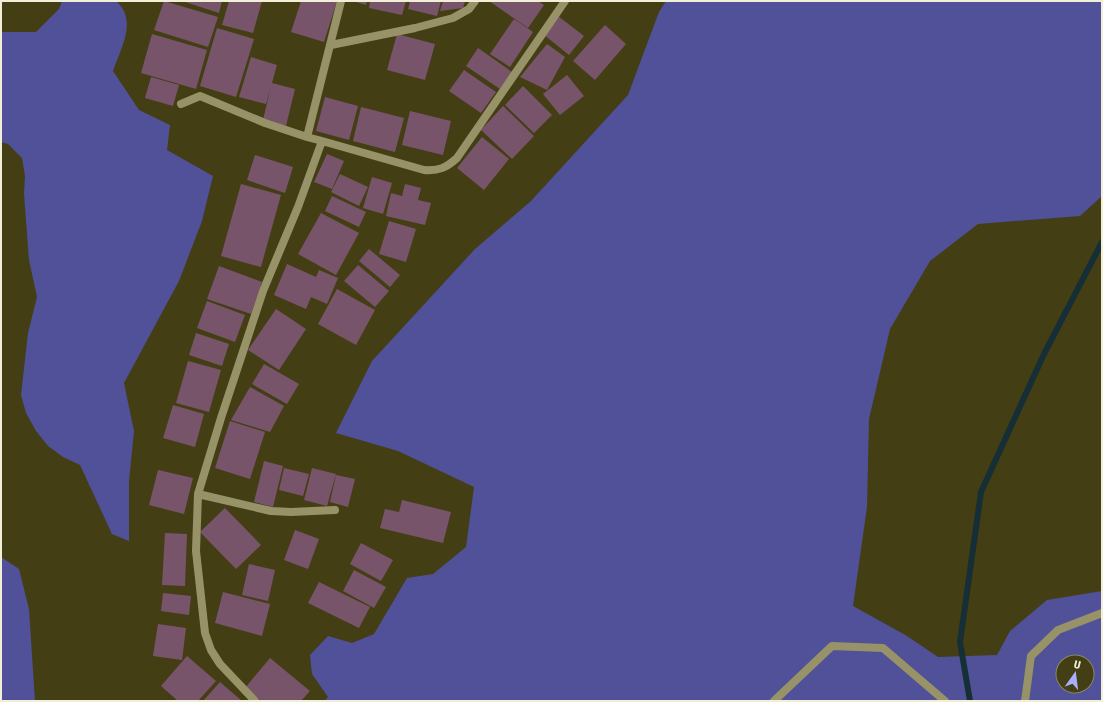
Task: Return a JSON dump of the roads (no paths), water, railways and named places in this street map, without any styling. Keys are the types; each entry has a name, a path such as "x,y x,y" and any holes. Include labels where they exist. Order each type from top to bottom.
{"street":[{"path":"307,137 341,1"},
{"path":"331,45 415,28 453,18 469,9 475,1"},
{"path":"181,104 200,96 265,123 307,137 424,170 436,171 447,167 458,158 565,1"},
{"path":"255,701 220,664 211,650 205,634 196,551 198,494 221,418 261,297 298,207 322,141"},
{"path":"198,494 271,511 291,512 335,510"},
{"path":"1025,701 1031,656 1058,630 1102,613"},
{"path":"774,701 832,646 883,648 945,701"}],"waterway":[{"path":"970,701 960,642 981,492 1044,354 1102,242"}]}
